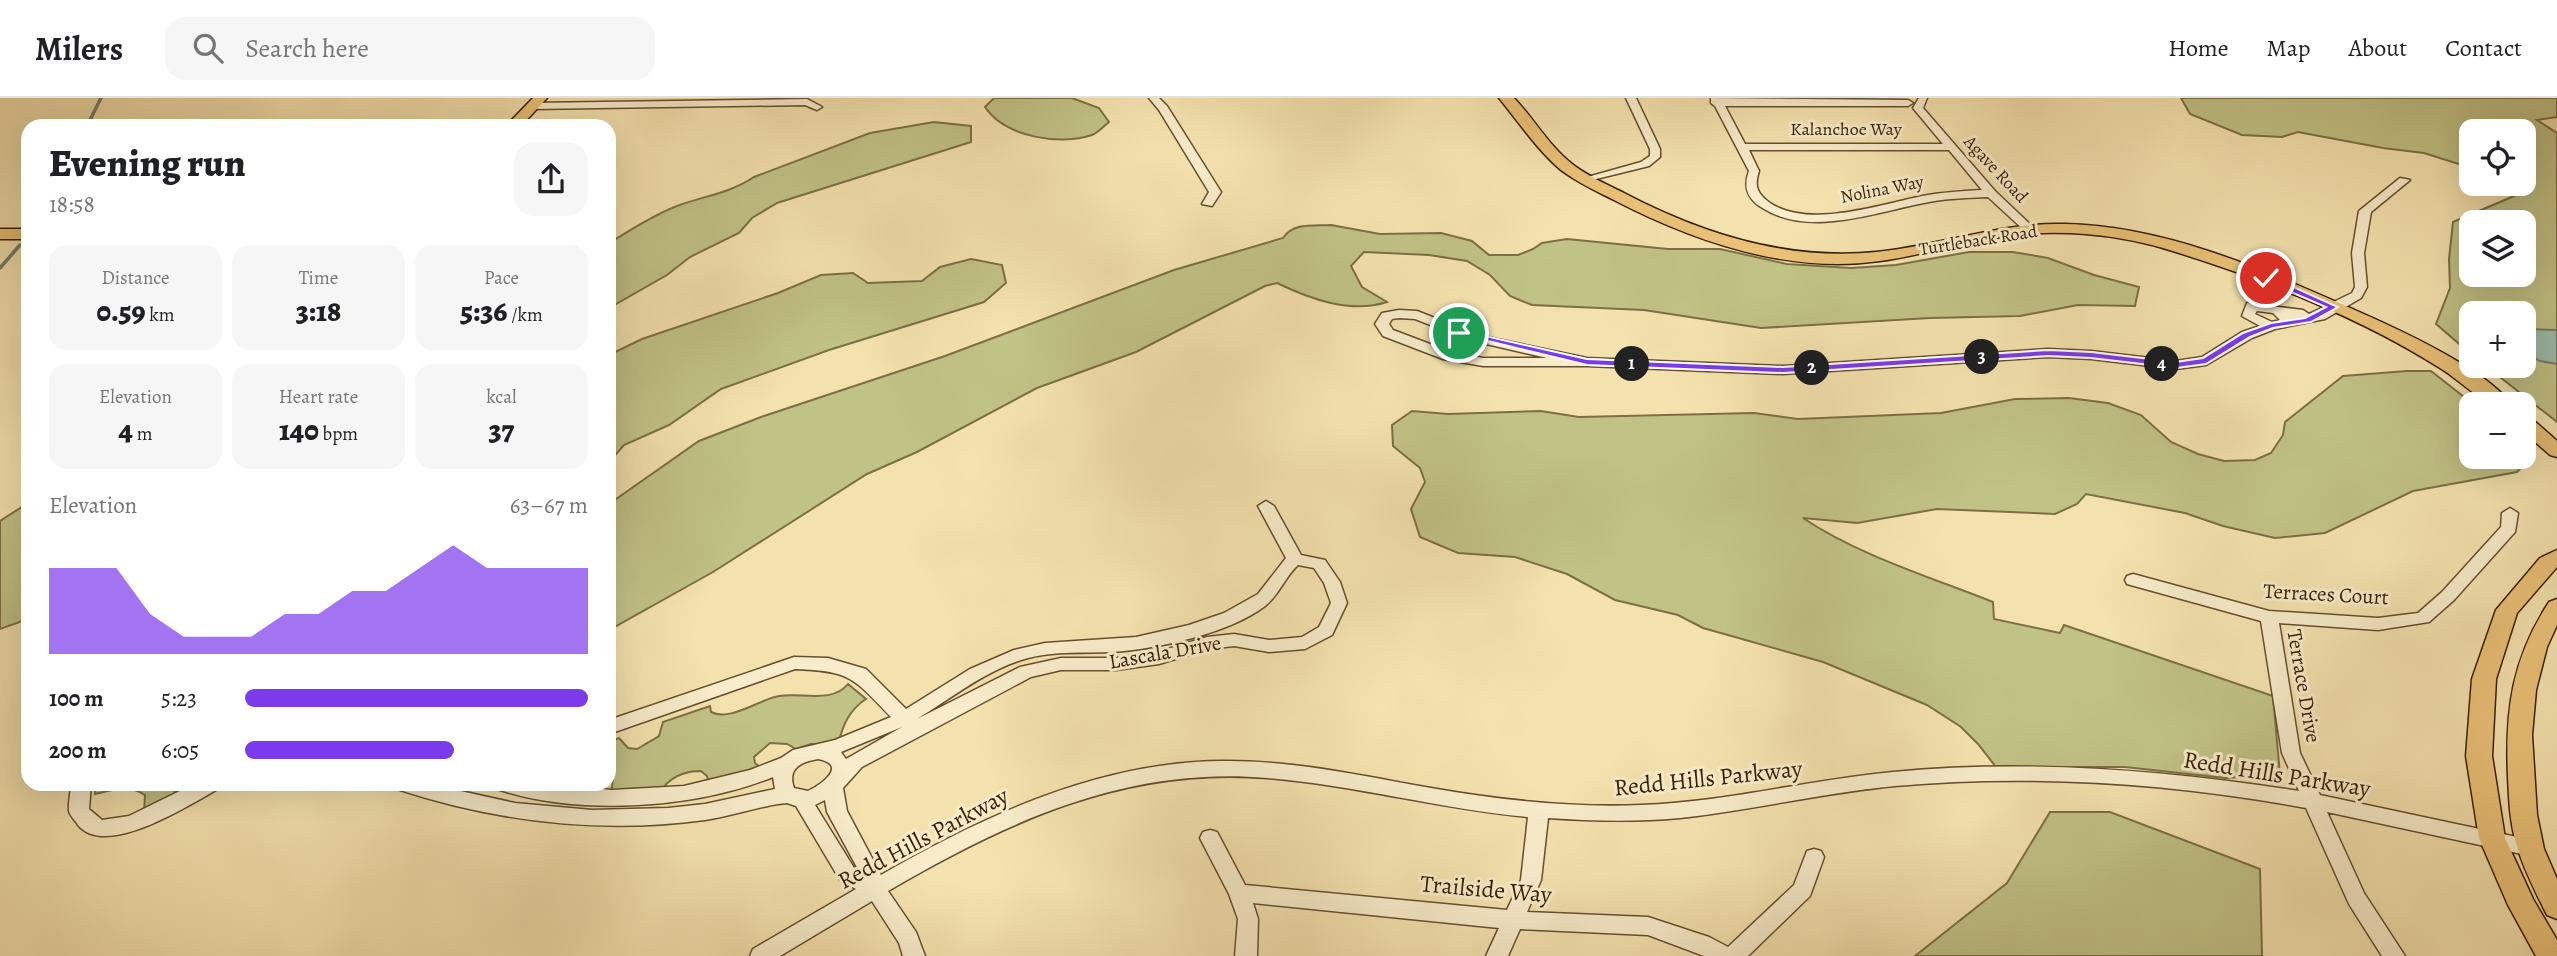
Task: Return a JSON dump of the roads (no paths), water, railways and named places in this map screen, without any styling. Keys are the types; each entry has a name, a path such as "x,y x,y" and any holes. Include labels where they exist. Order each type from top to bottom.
{"main road":[{"name":"Turtleback Road","path":"1506,98 1565,166 1640,209 1702,232 1793,257 1839,260 1878,257 2029,229 2121,234 2163,242 2214,257 2435,354 2486,392"},
{"path":"520,119 536,102"},
{"path":"0,234 21,234"},
{"path":"2536,433 2557,451"},
{"path":"2551,956 2522,905 2492,838 2479,756 2484,679 2507,610 2557,557"},
{"path":"2557,607 2542,626 2522,692 2517,745 2522,807 2531,848 2557,907"}],"street":[{"path":"1154,98 1163,108 1215,192 1208,204"},
{"path":"1588,180 1645,164 1655,157 1655,149 1631,98"},
{"path":"1888,98 1908,103"},
{"path":"1741,147 1716,100 1908,103 1923,99"},
{"name":"Agave Road","path":"1923,99 1918,108 1991,193 2029,229"},
{"path":"536,102 807,102 817,107"},
{"name":"Kalanchoe Way","path":"1741,147 1951,147"},
{"name":"Nolina Way","path":"1741,147 1754,171 1749,183 1752,194 1762,204 1781,214 1801,218 1822,218 1930,198 1991,193"},
{"path":"1587,362 1459,333 1422,314 1387,316 1382,324 1388,333 1448,356 1483,362 1587,362 1783,370 2048,353 2176,365 2206,361 2247,335 2271,326 2320,316 2357,295 2361,287 2358,253 2365,211 2404,180"},
{"path":"2247,335 2250,324 2248,316 2252,306 2308,314 2333,307"},
{"path":"2277,310 2289,322"},
{"path":"2248,316 2271,326"},
{"path":"1266,506 1295,559"},
{"name":"Terraces Court","path":"2133,580 2269,617 2378,624 2423,618 2448,596 2509,528 2510,513"},
{"name":"Lascala Drive","path":"819,752 911,724 1026,672 1061,664 1116,664 1234,639 1269,646 1305,643 1326,631 1339,603 1332,582 1319,564 1295,559 1284,566 1276,585 1258,603 1231,617 1160,638 1124,645 1055,648 1022,654 991,666 911,724 855,762 836,782"},
{"name":"Terrace Drive","path":"2269,617 2291,753 2356,898 2394,956"},
{"path":"616,725 794,663 828,664 860,674 911,724"},
{"path":"572,791 647,798 710,790 760,776 799,756 819,752 835,758 841,771 836,782 837,812 867,864 876,890 908,939 914,956"},
{"path":"790,762 780,776 780,784 795,797 847,874 876,890"},
{"name":"Redd Hills Parkway","path":"761,956 963,838 1024,811 1086,788 1144,775 1193,768 1242,767 1479,804 1611,813 1721,806 1894,779 1995,774 2103,776 2199,785 2311,801 2531,848"},
{"path":"435,791 524,811 583,819 642,818 708,812 765,797 818,795 836,782"},
{"path":"80,791 79,811 91,825 105,828 134,823 197,791"},
{"path":"524,811 538,791"},
{"path":"1497,956 1531,880 1539,810"},
{"path":"1210,838 1239,893 1248,919 1246,956"},
{"path":"1733,956 1803,890 1814,857"},
{"name":"Trailside Way","path":"1239,893 1514,920 1648,926 1701,944 1724,956"}],"waterway":[{"path":"90,119 101,98"},
{"path":"0,268 20,245"}]}
